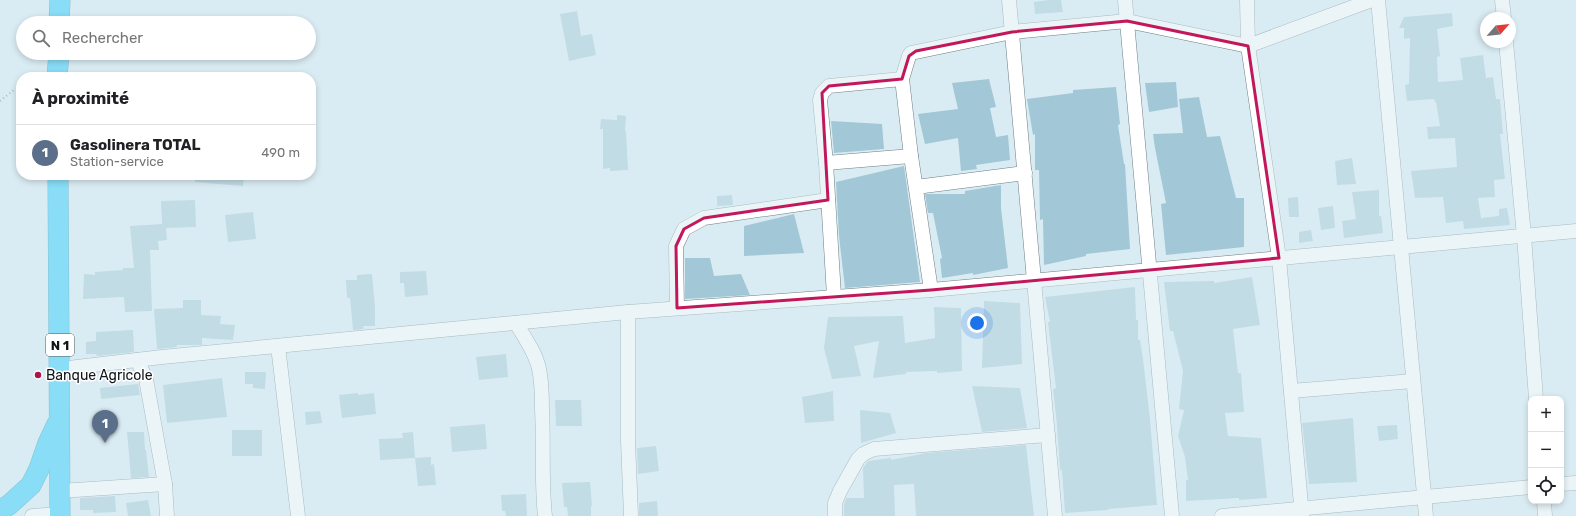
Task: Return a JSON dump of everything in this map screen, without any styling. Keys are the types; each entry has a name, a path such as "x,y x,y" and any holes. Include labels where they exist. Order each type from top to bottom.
{"highway":[{"path":"59,16 60,0"},
{"name":"N 1","path":"58,180 60,515"},
{"path":"0,510 10,505 31,485 39,469 48,443 60,419"}],"street":[{"path":"1009,0 1055,516"},
{"path":"1125,0 1172,516"},
{"path":"1248,0 1248,46 1279,258 1302,512"},
{"path":"932,290 911,156 902,79 911,53 1012,32 1127,21 1248,46 1372,0"},
{"path":"1378,0 1426,516"},
{"path":"1502,0 1503,12"},
{"path":"1507,48 1524,236 1536,396"},
{"path":"834,296 826,163 820,100 822,93 829,86 902,79"},
{"path":"826,163 911,156"},
{"path":"916,187 1025,173"},
{"path":"677,308 676,246 684,229 704,218 828,200"},
{"path":"60,369 628,312 932,290 1576,231"},
{"path":"628,312 628,441 631,516"},
{"path":"516,323 533,353 539,368 542,402 542,487 545,516"},
{"path":"278,346 298,516"},
{"path":"138,360 146,379 164,484 167,516"},
{"path":"1291,391 1413,381"},
{"path":"836,516 835,503 858,459 863,454 874,449 1048,435"},
{"path":"1564,484 1576,483"},
{"path":"60,491 164,484"},
{"path":"1222,516 1302,512 1424,497 1528,487"},
{"path":"1544,504 1545,516"},
{"path":"32,516 60,515"}],"path":[{"path":"0,101 14,90 16,90"}],"highlighted area":[{"path":"1127,21 1248,46 1279,258 931,290 677,308 676,246 684,229 704,218 828,200 822,93 829,86 902,79 909,56 916,51 1012,32"}],"building":[{"path":"1061,0 1063,12 1035,14 1034,2"},
{"path":"577,11 581,36 592,34 596,55 569,61 560,14"},
{"path":"1452,13 1453,26 1437,29 1440,56 1437,57 1438,82 1463,80 1460,58 1483,55 1486,78 1493,77 1496,99 1500,99 1503,134 1500,134 1505,179 1494,180 1495,197 1478,198 1481,218 1499,216 1499,209 1507,208 1510,225 1464,229 1463,221 1446,223 1443,197 1415,198 1411,171 1457,167 1455,138 1428,139 1427,127 1440,126 1436,102 1434,99 1407,101 1405,85 1409,84 1410,38 1404,39 1404,28 1399,28 1404,17"},
{"path":"989,79 996,107 990,108 996,137 1008,135 1010,160 976,165 977,169 961,171 958,138 925,144 918,114 958,109 952,83"},
{"path":"1176,82 1178,107 1149,112 1145,83"},
{"path":"1116,87 1120,124 1118,125 1125,164 1130,249 1086,254 1086,256 1044,265 1043,219 1040,220 1039,170 1035,170 1035,134 1033,135 1027,99 1073,93 1073,90"},
{"path":"1199,97 1207,137 1220,136 1236,198 1244,198 1244,247 1166,255 1161,204 1166,203 1153,134 1183,133 1179,99"},
{"path":"617,115 626,116 625,131 628,170 610,171 610,168 603,169 603,129 600,129 601,119 617,120"},
{"path":"831,121 882,124 884,149 834,153"},
{"path":"1352,158 1356,184 1337,185 1335,161"},
{"path":"904,166 920,282 845,288 839,236 836,182"},
{"path":"195,180 244,180 243,186 195,182"},
{"path":"1001,185 1001,208 1008,268 973,275 973,273 942,278 940,259 942,258 933,213 928,213 925,194 965,194 965,191"},
{"path":"1379,190 1379,216 1381,216 1383,233 1344,238 1342,221 1356,219 1352,192"},
{"path":"732,195 733,205 717,206 717,196"},
{"path":"1298,197 1299,217 1289,217 1288,198"},
{"path":"195,200 196,227 166,228 167,240 158,241 159,250 150,250 152,311 125,312 124,297 83,299 84,274 95,275 95,272 134,268 130,226 162,224 161,201"},
{"path":"1333,206 1335,228 1321,230 1318,208"},
{"path":"253,212 256,239 228,242 225,215"},
{"path":"794,214 804,253 744,256 744,226"},
{"path":"1311,230 1313,241 1299,243 1299,232"},
{"path":"685,258 710,258 714,276 741,274 750,295 685,299"},
{"path":"426,271 428,295 405,297 404,283 400,283 400,272"},
{"path":"372,274 375,326 363,326 364,329 353,330 350,298 347,298 346,280 357,280 357,275"},
{"path":"1252,277 1260,325 1233,329 1238,373 1241,373 1244,412 1225,413 1228,436 1261,438 1267,498 1186,501 1186,480 1188,480 1185,457 1178,436 1184,410 1179,409 1183,371 1173,331 1170,331 1164,282 1214,281 1214,283"},
{"path":"1135,287 1138,340 1140,340 1143,359 1150,419 1157,505 1065,513 1053,389 1056,388 1048,322 1050,322 1045,297"},
{"path":"183,300 201,300 201,315 221,316 220,324 235,325 233,340 202,338 202,345 177,345 177,347 157,349 154,309 183,308"},
{"path":"984,301 1020,303 1022,364 982,368"},
{"path":"934,307 961,308 962,371 937,373 937,371 906,372 906,374 873,378 879,341 854,346 861,376 832,379 824,348 828,317 903,316 905,343 935,338"},
{"path":"133,330 134,352 97,356 96,354 86,354 86,342 96,341 96,332"},
{"path":"506,354 508,377 479,380 476,357"},
{"path":"245,372 266,372 265,389 253,388 253,384 245,384"},
{"path":"222,378 227,417 167,423 163,385"},
{"path":"138,384 140,395 101,399 100,388"},
{"path":"972,386 1020,388 1027,428 982,432"},
{"path":"833,391 834,421 805,423 802,397"},
{"path":"358,393 358,395 374,393 376,414 342,418 339,395"},
{"path":"555,400 581,400 582,426 556,426"},
{"path":"860,410 890,413 896,433 861,443"},
{"path":"320,411 322,423 306,425 305,412"},
{"path":"1353,418 1357,482 1309,484 1302,423"},
{"path":"485,424 487,449 452,452 450,427"},
{"path":"1397,425 1398,439 1379,441 1377,426"},
{"path":"232,430 262,430 262,456 232,456"},
{"path":"127,432 144,432 149,477 131,478"},
{"path":"413,432 415,458 380,460 379,439 403,438 402,433"},
{"path":"1026,445 1034,516 916,516 914,484 894,485 895,516 844,516 844,505 846,498 864,498 863,468 868,461 891,458 891,460 926,453"},
{"path":"656,446 659,471 638,474 637,448"},
{"path":"431,457 431,465 434,464 436,485 418,486 415,458"},
{"path":"590,482 592,506 591,516 568,516 567,507 564,507 562,483"},
{"path":"526,494 527,516 506,516 505,511 502,511 501,495"},
{"path":"115,496 116,512 93,513 93,510 80,510 80,498"},
{"path":"148,500 151,516 128,516 126,503"},
{"path":"657,501 658,516 639,516 639,503"}],"place":[{"name":"Banque Agricole","path":"38,375"},
{"name":"Gasolinera TOTAL","path":"105,443"}]}
